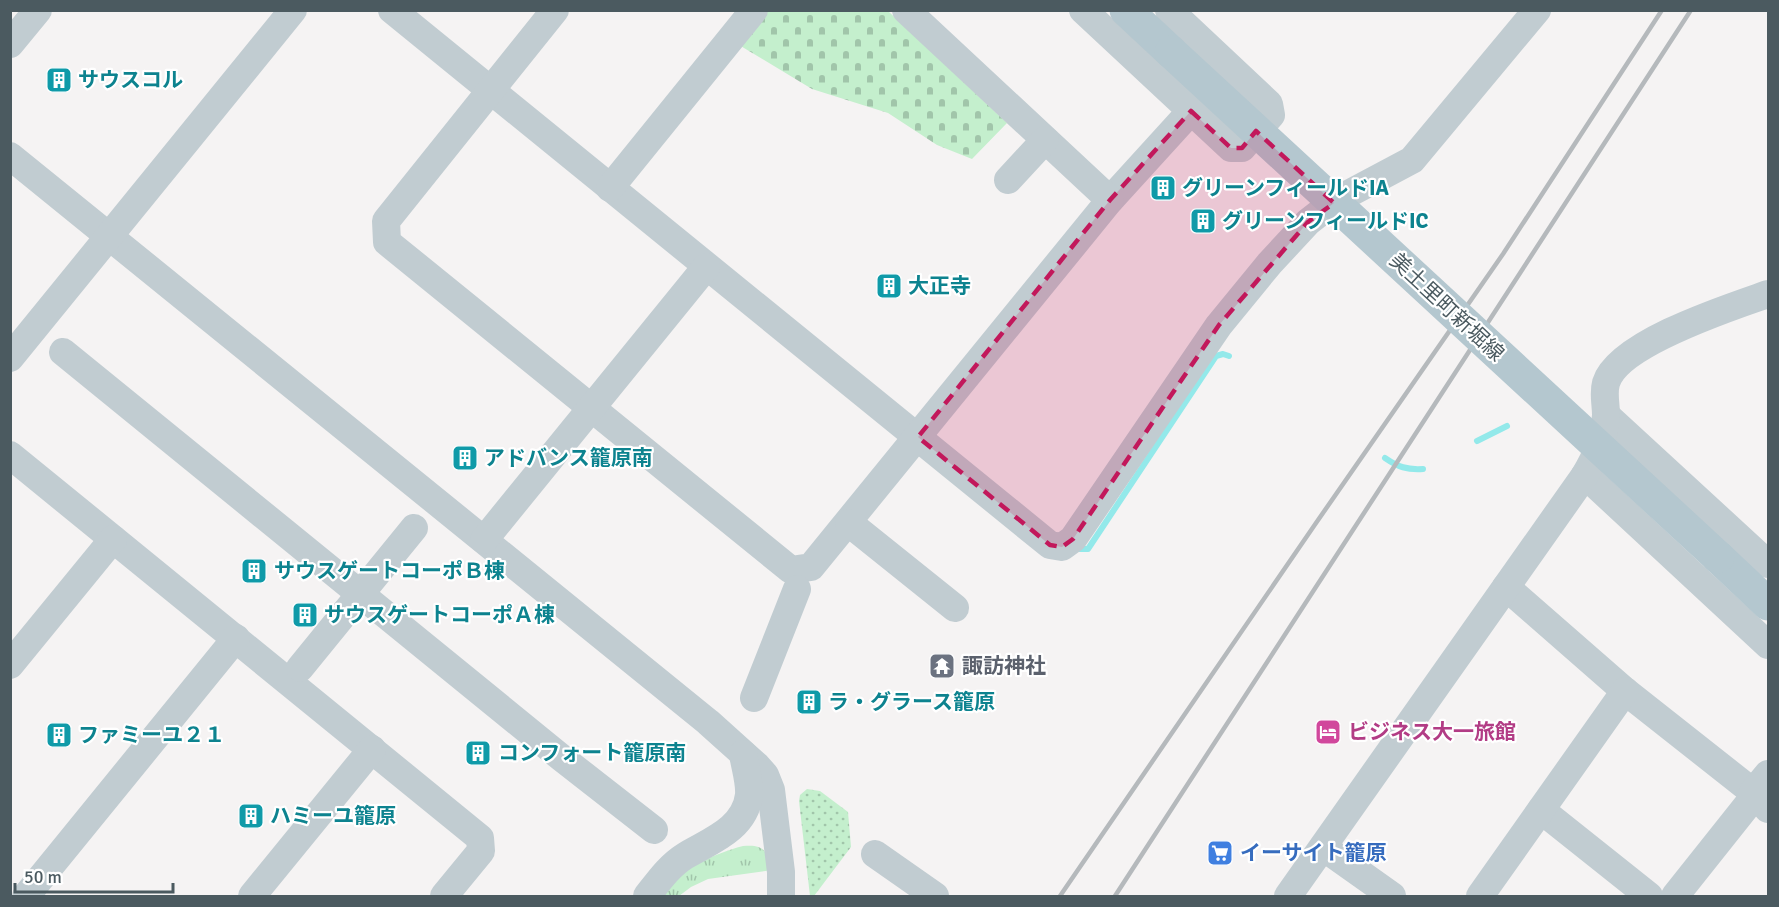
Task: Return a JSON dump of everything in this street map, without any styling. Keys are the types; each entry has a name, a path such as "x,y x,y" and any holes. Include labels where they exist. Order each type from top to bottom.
{"main road":[{"name":"美土里町新堀線","path":"1126,10 1768,604"}],"street":[{"path":"10,44 38,10"},
{"path":"10,358 293,10"},
{"path":"392,10 1050,545 1062,547 1073,539 1219,325 1269,264 1308,222 1335,201 1412,160 1537,10"},
{"path":"555,10 386,221 387,242 791,570 811,567 1110,200 1191,111"},
{"path":"610,188 754,10"},
{"path":"906,10 1110,200"},
{"path":"1083,10 1231,148 1242,148 1271,115 1269,104 1169,10"},
{"path":"1258,129 1335,201"},
{"path":"1008,180 1045,140"},
{"path":"10,156 708,722 743,754 765,776 771,790 781,872 781,897"},
{"path":"484,540 706,267"},
{"path":"1288,897 1585,475 1597,455 1603,435 1606,415 1604,392 1613,369 1660,336 1768,293"},
{"path":"63,352 361,593 559,764 654,830"},
{"path":"1606,415 1768,564"},
{"path":"10,455 480,838 481,850 444,897"},
{"path":"1585,475 1768,645"},
{"path":"849,523 955,608"},
{"path":"300,668 414,528"},
{"path":"10,665 113,538"},
{"path":"1506,587 1625,691 1763,792 1749,803 1675,897"},
{"path":"754,698 797,589"},
{"path":"26,897 236,638"},
{"path":"1480,897 1625,691"},
{"path":"252,897 372,749"},
{"path":"647,897 673,865 718,837 739,819 746,808 749,794 743,754"},
{"path":"1541,810 1649,897"},
{"path":"1323,847 1392,897"},
{"path":"875,854 935,897"}],"highlighted area":[{"path":"1191,111 1231,148 1242,148 1256,131 1334,203 1308,222 1219,325 1073,539 1062,547 1050,545 918,437 1110,200"}],"green space":[{"path":"767,11 888,11 1007,123 972,159 937,145 888,113 812,89 739,45"},
{"path":"807,789 820,791 848,812 851,847 814,896 810,896 799,801 800,795"},
{"path":"743,846 756,846 763,850 772,870 708,879 679,896 659,896 676,879 696,865"}],"waterway":[{"path":"1080,549 1088,549 1216,356 1223,354 1229,356"},
{"path":"1477,441 1507,426"},
{"path":"1385,458 1403,467 1423,469"}],"railway":[{"path":"1060,896 1503,254 1662,10"},
{"path":"1115,896 1691,10"}],"place":[{"name":"サウスコル","path":"59,80"},
{"name":"グリーンフィールドIA","path":"1163,188"},
{"name":"グリーンフィールドIC","path":"1203,221"},
{"name":"大正寺","path":"889,286"},
{"name":"アドバンス籠原南","path":"465,458"},
{"name":"サウスゲートコーポＢ棟","path":"254,571"},
{"name":"サウスゲートコーポＡ棟","path":"305,615"},
{"name":"諏訪神社","path":"942,666"},
{"name":"ラ・グラース籠原","path":"809,702"},
{"name":"ビジネス大一旅館","path":"1328,732"},
{"name":"ファミーユ２１","path":"59,735"},
{"name":"コンフォート籠原南","path":"478,753"},
{"name":"ハミーユ籠原","path":"251,816"},
{"name":"イーサイト籠原","path":"1220,853"}]}
